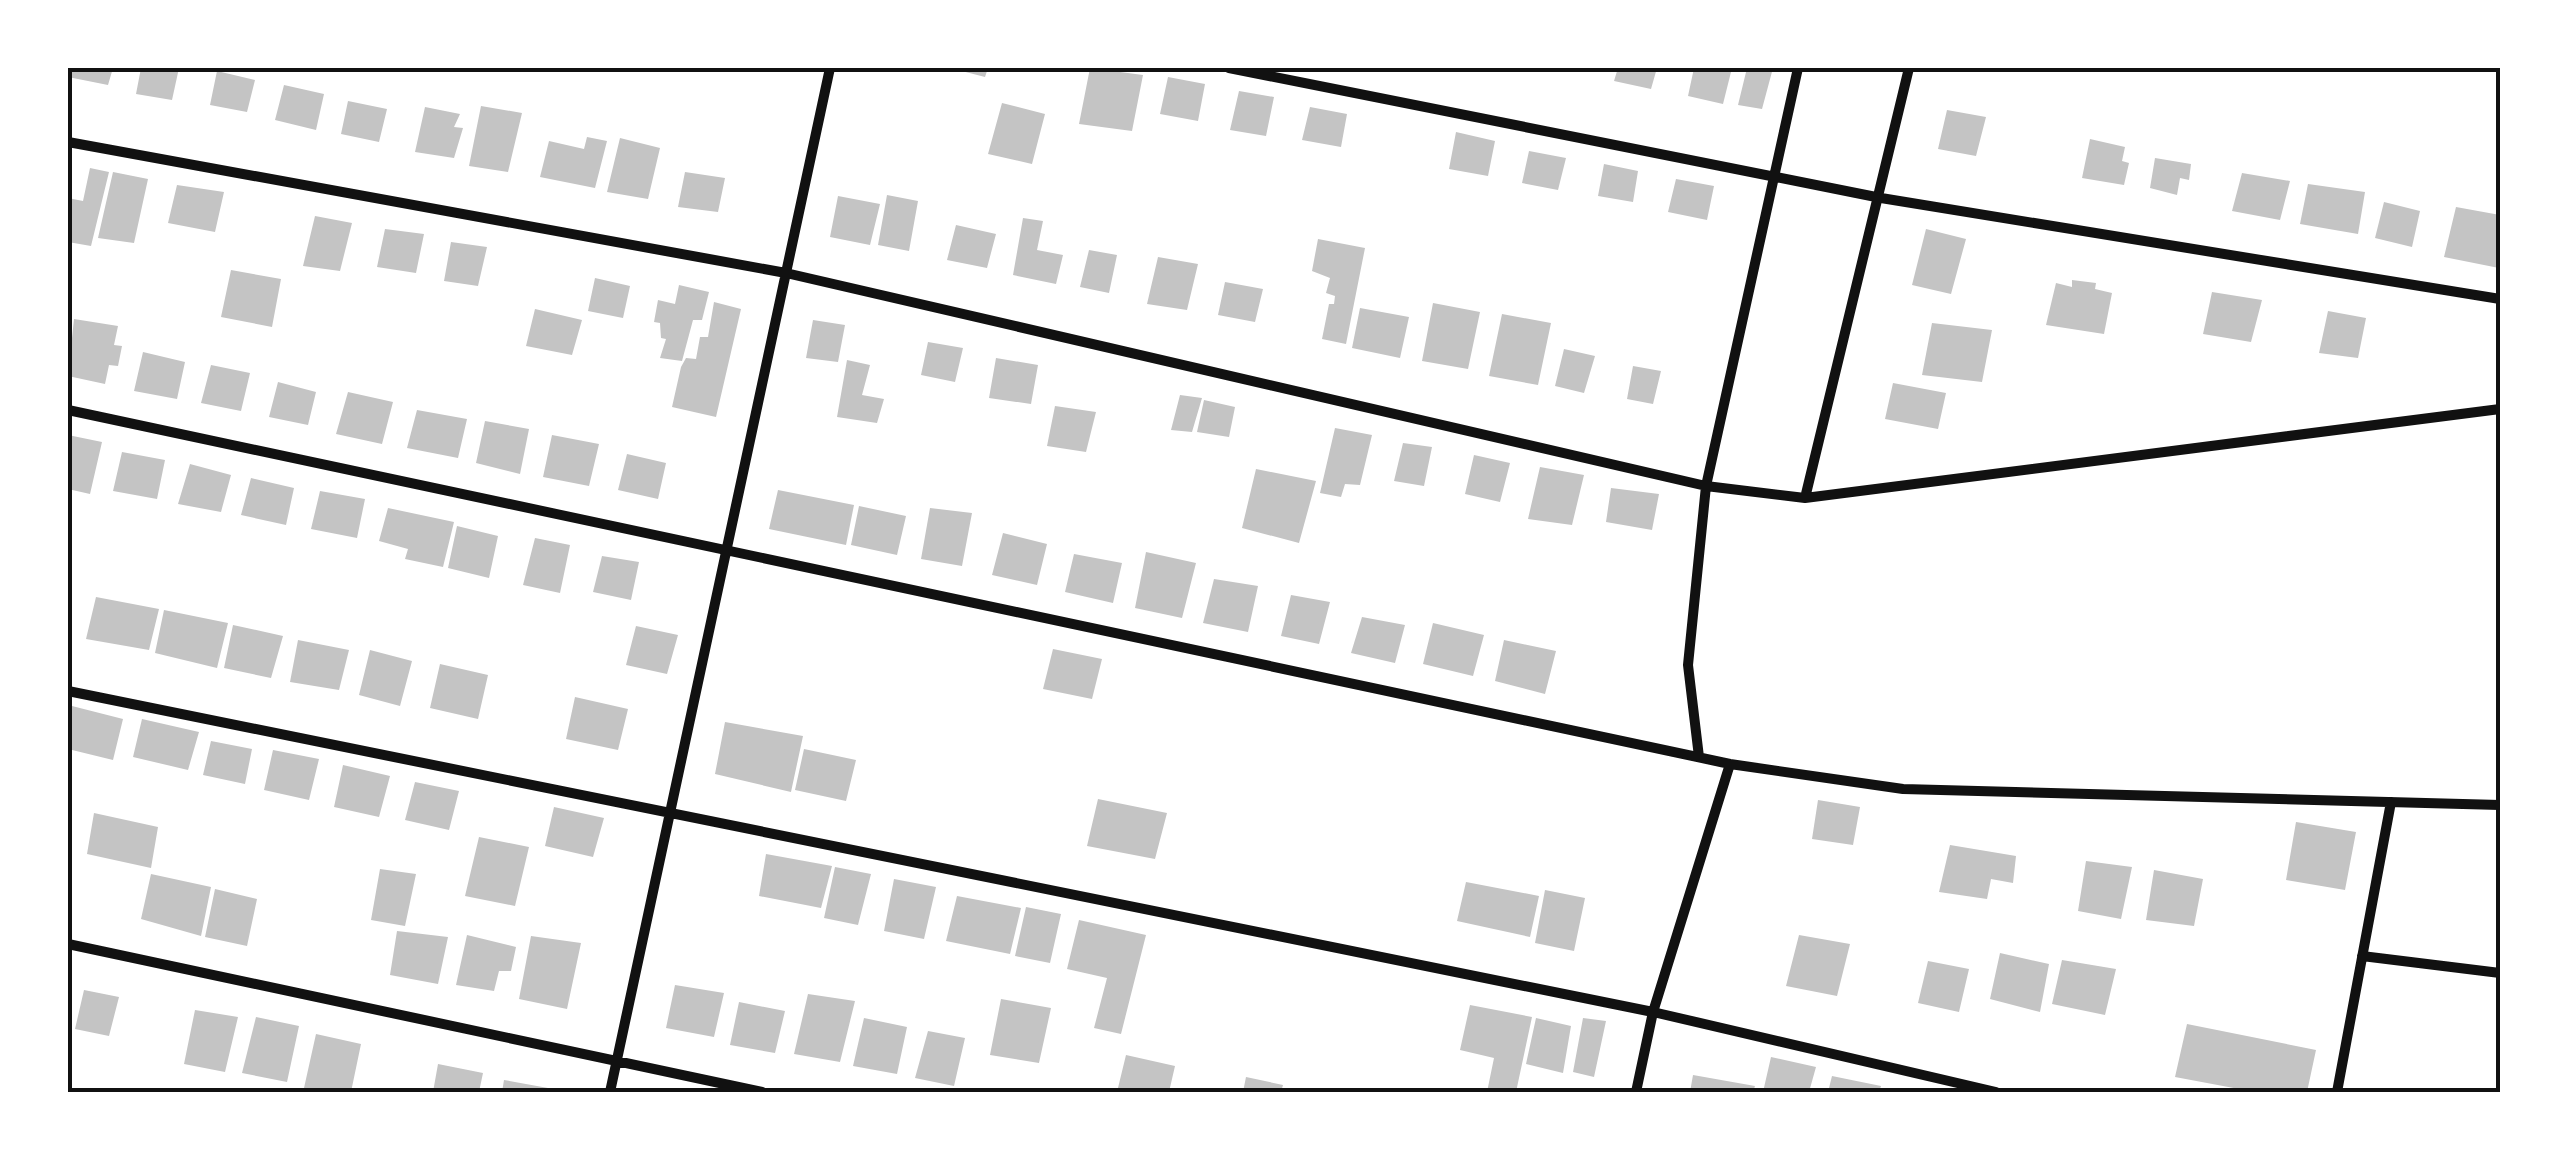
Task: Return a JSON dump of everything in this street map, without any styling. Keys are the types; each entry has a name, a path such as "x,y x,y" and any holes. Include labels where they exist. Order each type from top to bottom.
{"street":[{"path":"610,1092 830,68"},
{"path":"1229,68 1880,198 2500,299"},
{"path":"1699,757 1688,664 1706,486 1798,68"},
{"path":"1805,498 1880,198 1908,68"},
{"path":"68,142 786,273 1706,486 1805,498 2500,409"},
{"path":"68,410 1730,764 1903,789 2500,805"},
{"path":"68,690 1653,1012 1996,1092"},
{"path":"1636,1092 1653,1012 1730,764"},
{"path":"2338,1092 2391,802"},
{"path":"68,944 762,1092"},
{"path":"2362,956 2500,973"}],"building":[{"path":"68,68 113,68 108,85 68,77"},
{"path":"141,68 179,68 172,100 136,94"},
{"path":"950,68 988,68 985,77"},
{"path":"1090,68 1143,75 1132,131 1079,124"},
{"path":"1618,68 1657,68 1651,89 1614,81"},
{"path":"1694,68 1732,68 1723,104 1688,96"},
{"path":"1747,68 1773,68 1762,109 1738,105"},
{"path":"217,71 255,80 247,112 210,105"},
{"path":"1168,77 1205,84 1198,121 1160,114"},
{"path":"284,85 324,94 316,130 275,120"},
{"path":"1239,91 1274,97 1266,136 1230,130"},
{"path":"348,101 387,109 379,142 341,134"},
{"path":"1002,103 1045,114 1032,164 988,154"},
{"path":"481,106 522,113 508,172 469,166"},
{"path":"425,107 460,114 454,127 463,128 454,158 415,152"},
{"path":"1310,107 1347,114 1341,147 1302,140"},
{"path":"1947,110 1986,117 1976,156 1938,149"},
{"path":"1456,132 1495,141 1488,176 1449,169"},
{"path":"587,137 607,141 595,188 540,177 549,141 584,149"},
{"path":"620,138 660,148 648,199 607,192"},
{"path":"2090,139 2125,147 2122,161 2129,163 2124,185 2082,178"},
{"path":"1529,151 1566,158 1558,190 1522,183"},
{"path":"2155,158 2191,164 2189,180 2180,178 2177,195 2150,188"},
{"path":"1604,164 1638,171 1633,202 1598,196"},
{"path":"90,168 109,172 91,246 68,242 68,198 83,201"},
{"path":"113,172 148,179 134,243 98,238"},
{"path":"685,172 725,178 718,212 678,207"},
{"path":"2242,173 2290,181 2280,220 2232,211"},
{"path":"1676,179 1714,186 1707,220 1668,212"},
{"path":"2308,184 2365,192 2358,234 2300,224"},
{"path":"177,185 224,192 215,232 168,223"},
{"path":"887,195 918,201 909,251 878,245"},
{"path":"838,196 880,204 870,245 830,237"},
{"path":"2384,202 2420,211 2412,247 2375,238"},
{"path":"2456,207 2500,215 2499,268 2444,257"},
{"path":"315,216 352,223 340,271 303,266"},
{"path":"1023,218 1043,221 1037,250 1063,255 1056,284 1013,275"},
{"path":"956,225 996,234 987,268 947,260"},
{"path":"385,229 424,234 416,273 377,267"},
{"path":"1926,229 1966,239 1951,294 1912,285"},
{"path":"1318,239 1365,248 1346,344 1322,339 1329,304 1334,304 1335,296 1326,293 1330,278 1312,271"},
{"path":"451,242 487,247 478,286 444,281"},
{"path":"1089,250 1117,255 1109,293 1080,287"},
{"path":"1158,257 1198,264 1187,310 1147,304"},
{"path":"231,270 281,279 272,327 221,317"},
{"path":"595,278 630,286 623,318 588,311"},
{"path":"2072,280 2096,283 2095,289 2112,293 2104,334 2046,325 2056,283 2072,287"},
{"path":"1225,282 1263,289 1255,322 1218,315"},
{"path":"679,285 709,292 702,320 693,320 682,361 660,358 666,339 661,338 660,323 654,322 658,300 675,304"},
{"path":"2212,292 2262,300 2251,342 2203,334"},
{"path":"714,302 741,309 716,417 672,407 681,367 686,358 696,359 700,337 708,337"},
{"path":"1433,303 1480,312 1468,369 1422,361"},
{"path":"1360,308 1409,317 1400,358 1352,348"},
{"path":"535,309 582,320 572,355 526,346"},
{"path":"2328,311 2366,318 2358,358 2319,353"},
{"path":"1502,314 1551,323 1538,385 1489,376"},
{"path":"74,319 118,326 114,345 122,346 118,366 109,365 105,384 68,376"},
{"path":"813,320 845,325 838,362 806,358"},
{"path":"1932,323 1992,330 1982,382 1922,375"},
{"path":"928,342 963,348 955,382 921,375"},
{"path":"1564,349 1595,356 1584,393 1555,386"},
{"path":"143,352 185,362 177,399 134,391"},
{"path":"996,358 1038,365 1031,404 989,398"},
{"path":"847,360 870,365 862,395 884,399 877,423 837,417"},
{"path":"211,365 250,373 241,411 201,403"},
{"path":"1633,366 1661,371 1653,404 1627,399"},
{"path":"278,382 316,392 308,425 269,417"},
{"path":"1893,383 1946,393 1938,429 1885,419"},
{"path":"348,392 393,402 382,444 336,434"},
{"path":"1180,395 1202,398 1192,432 1171,430"},
{"path":"1204,400 1235,407 1229,437 1197,432"},
{"path":"1055,406 1096,412 1086,452 1047,446"},
{"path":"417,410 467,419 458,458 407,448"},
{"path":"485,421 529,429 520,474 476,463"},
{"path":"1335,428 1372,435 1360,485 1345,484 1341,497 1320,493"},
{"path":"68,435 102,442 90,494 68,489"},
{"path":"552,435 599,444 589,486 543,477"},
{"path":"1403,443 1432,447 1424,486 1394,481"},
{"path":"122,452 165,460 157,499 113,491"},
{"path":"627,454 666,463 658,499 618,490"},
{"path":"1474,455 1510,463 1500,502 1465,494"},
{"path":"190,464 231,475 221,512 178,504"},
{"path":"1540,467 1584,475 1572,525 1528,519"},
{"path":"1256,469 1316,481 1299,543 1242,528"},
{"path":"251,478 294,488 286,525 241,515"},
{"path":"1611,488 1659,494 1652,530 1606,522"},
{"path":"778,490 854,505 846,545 769,529"},
{"path":"320,491 365,499 357,538 311,529"},
{"path":"859,506 906,516 897,555 851,545"},
{"path":"388,508 454,522 443,567 405,559 408,549 379,541"},
{"path":"930,508 972,513 962,566 921,559"},
{"path":"457,526 498,536 489,578 448,568"},
{"path":"1003,533 1047,544 1037,585 992,575"},
{"path":"535,538 570,545 560,593 523,585"},
{"path":"1146,552 1196,563 1182,618 1135,608"},
{"path":"1074,554 1122,563 1113,603 1065,592"},
{"path":"602,556 639,562 631,600 593,592"},
{"path":"1214,579 1258,586 1248,632 1203,623"},
{"path":"1291,595 1330,602 1319,644 1281,636"},
{"path":"96,597 159,609 149,650 86,639"},
{"path":"164,610 228,623 217,668 155,653"},
{"path":"1362,617 1405,625 1395,663 1351,653"},
{"path":"1433,623 1484,635 1473,676 1423,664"},
{"path":"233,625 283,636 271,678 224,668"},
{"path":"636,626 678,635 667,674 626,665"},
{"path":"298,640 349,650 339,690 290,682"},
{"path":"1504,640 1556,651 1545,694 1495,681"},
{"path":"1053,649 1102,659 1092,699 1043,689"},
{"path":"370,650 412,661 400,706 359,695"},
{"path":"440,664 488,675 478,719 430,708"},
{"path":"575,697 628,709 618,750 566,739"},
{"path":"72,706 123,719 113,760 68,749"},
{"path":"142,719 199,732 188,770 133,757"},
{"path":"725,722 803,736 791,792 715,774"},
{"path":"211,741 252,749 245,784 203,775"},
{"path":"804,749 856,760 846,801 795,790"},
{"path":"273,750 319,759 309,800 264,790"},
{"path":"343,765 390,776 379,817 334,807"},
{"path":"415,782 459,791 449,830 405,820"},
{"path":"1098,799 1167,813 1155,859 1087,846"},
{"path":"1818,800 1860,807 1853,845 1812,839"},
{"path":"554,807 604,818 593,857 545,846"},
{"path":"94,813 158,827 151,868 87,854"},
{"path":"2296,822 2356,832 2345,890 2286,880"},
{"path":"479,837 529,847 515,906 465,896"},
{"path":"1950,845 2016,856 2013,883 1991,879 1987,899 1939,892"},
{"path":"766,854 832,866 821,908 759,896"},
{"path":"2086,861 2132,867 2121,919 2078,911"},
{"path":"835,867 871,874 858,925 824,918"},
{"path":"380,869 416,874 405,926 371,920"},
{"path":"2154,870 2203,879 2194,926 2146,920"},
{"path":"151,874 211,887 201,936 141,919"},
{"path":"894,879 936,887 924,939 884,931"},
{"path":"1466,882 1539,896 1530,937 1457,921"},
{"path":"215,889 257,899 247,946 205,937"},
{"path":"1545,890 1585,898 1574,951 1535,943"},
{"path":"957,896 1021,908 1010,954 946,941"},
{"path":"1026,907 1061,914 1050,963 1015,956"},
{"path":"1079,920 1146,935 1121,1034 1094,1028 1107,978 1067,969"},
{"path":"397,931 448,937 438,984 390,975"},
{"path":"467,935 516,947 511,971 499,971 494,991 456,985"},
{"path":"1799,935 1850,944 1837,996 1786,986"},
{"path":"531,936 581,943 567,1009 519,999"},
{"path":"2000,953 2049,964 2040,1012 1990,999"},
{"path":"2062,960 2116,969 2105,1015 2052,1004"},
{"path":"1928,961 1969,969 1959,1012 1918,1003"},
{"path":"675,985 724,993 714,1037 666,1028"},
{"path":"84,990 119,997 109,1036 75,1029"},
{"path":"808,994 855,1001 840,1062 794,1054"},
{"path":"1001,999 1051,1008 1039,1063 990,1055"},
{"path":"739,1002 785,1011 775,1053 730,1045"},
{"path":"1470,1005 1532,1017 1516,1092 1487,1092 1494,1058 1460,1050"},
{"path":"195,1010 238,1017 225,1072 184,1064"},
{"path":"256,1017 299,1026 287,1082 242,1073"},
{"path":"864,1018 907,1027 897,1074 853,1066"},
{"path":"1536,1018 1571,1026 1563,1073 1526,1064"},
{"path":"1583,1018 1606,1021 1594,1077 1573,1072"},
{"path":"2187,1024 2316,1050 2307,1092 2255,1092 2175,1077"},
{"path":"928,1031 965,1038 954,1086 915,1078"},
{"path":"316,1034 361,1044 351,1092 304,1088"},
{"path":"1126,1055 1175,1066 1169,1092 1117,1092"},
{"path":"1771,1057 1816,1067 1809,1092 1763,1092"},
{"path":"438,1064 483,1073 479,1092 433,1092"},
{"path":"1693,1075 1755,1086 1753,1092 1690,1092"},
{"path":"1832,1076 1881,1086 1879,1092 1828,1092"},
{"path":"1246,1077 1283,1085 1281,1092 1243,1092"},
{"path":"504,1080 548,1088 547,1092 502,1092"}]}
